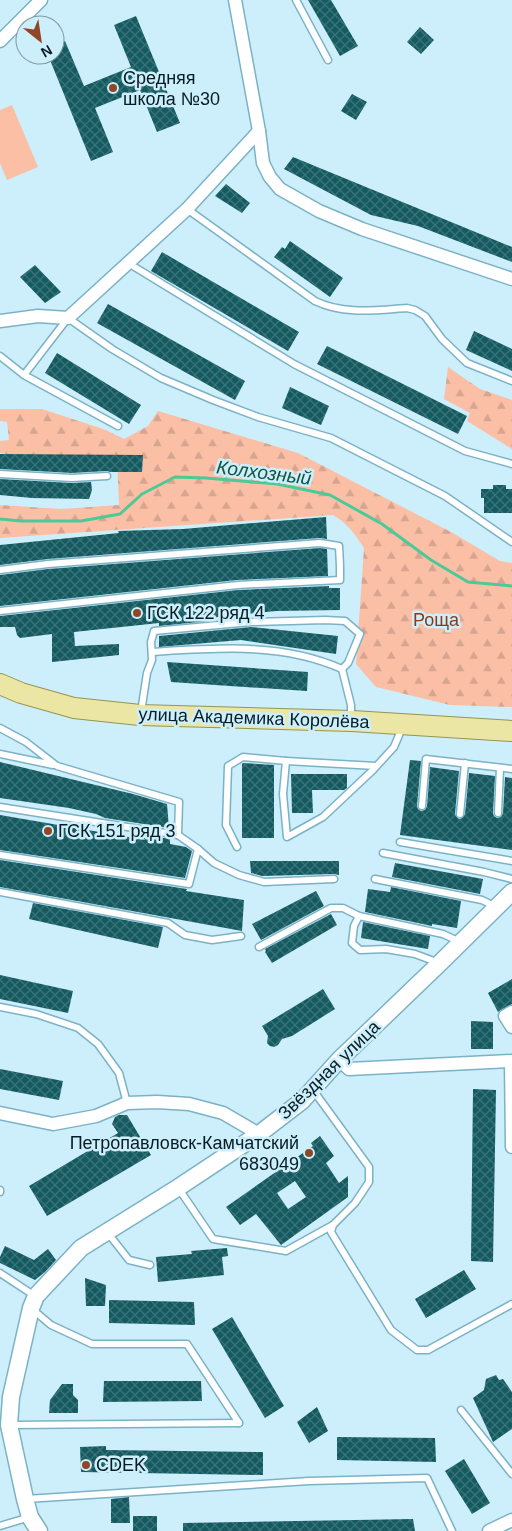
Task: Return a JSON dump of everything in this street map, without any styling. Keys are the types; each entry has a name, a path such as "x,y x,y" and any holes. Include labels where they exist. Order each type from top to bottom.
{"main road":[{"name":"улица Академика Королёва","path":"0,684 21,693 74,708 140,715 352,721 512,731"}],"street":[{"path":"0,41 41,0"},
{"path":"235,0 263,162 270,177 280,189 319,211 362,229 512,279"},
{"path":"0,321 38,316 68,318 187,209 259,131"},
{"name":"Звёздная улица","path":"34,1302 81,1248 178,1188 259,1134 302,1101 339,1060 512,892"},
{"path":"512,1012 505,1016 512,1027"},
{"path":"339,1060 348,1069 512,1061 512,1147"},
{"path":"0,1113 53,1124 96,1116 127,1104 157,1102 189,1104 223,1113 259,1134"},
{"path":"34,1302 5,1396 9,1425 25,1499 35,1524"},
{"path":"489,1531 512,1520"}],"lane":[{"path":"296,0 328,60"},
{"path":"187,209 316,301 332,308 343,310 407,308 414,310 425,316 442,339 468,363 512,382"},
{"path":"128,263 294,364 465,451 512,464"},
{"path":"24,375 68,318 112,349 161,378 258,417 332,438 444,496 512,542"},
{"path":"0,356 24,375 118,426"},
{"path":"0,474 72,478 107,476"},
{"path":"0,570 48,564 320,543 338,546 340,566 340,580 238,585 0,611"},
{"path":"140,715 147,673 152,660 151,642 154,631 251,622 345,621 360,634 348,663 342,669"},
{"path":"152,652 239,648 265,649 325,661 342,669"},
{"path":"342,669 351,705 352,721"},
{"path":"286,761 283,794 287,836 323,817 376,766 394,747 403,724"},
{"path":"0,728 26,742 57,766"},
{"path":"0,754 57,766 178,802 178,835"},
{"path":"237,847 226,825 228,766 243,757 376,766"},
{"path":"422,806 426,759 512,769"},
{"path":"460,814 465,763"},
{"path":"498,813 500,768"},
{"path":"0,807 178,835 214,863 239,875 264,882 334,878"},
{"path":"400,842 512,861"},
{"path":"0,855 189,884 198,849"},
{"path":"383,853 512,879"},
{"path":"375,880 482,900 497,907"},
{"path":"0,892 168,923 185,935 212,940 241,936"},
{"path":"259,947 331,908 343,908 358,916 443,934 461,942"},
{"path":"358,916 354,926 352,943 360,950 386,949 415,954 440,963"},
{"path":"0,1007 36,1014 78,1028 98,1044 119,1073 127,1104"},
{"path":"178,1188 212,1239 286,1251 333,1225 355,1203 369,1182 369,1167 313,1090"},
{"path":"333,1225 331,1232 391,1330 417,1350 428,1350 512,1304"},
{"path":"106,1231 129,1260 150,1265"},
{"path":"0,1273 34,1302 51,1325 92,1344 187,1344 239,1423 9,1425"},
{"path":"461,1410 512,1474"},
{"path":"25,1499 309,1480 427,1478 452,1531"},
{"path":"0,1526 35,1524"}],"green space":[{"path":"12,105 38,167 7,180 0,163 0,110"},
{"path":"448,367 480,389 512,400 512,449 467,421 470,413 444,399"},
{"name":"Роща","path":"0,409 42,409 106,430 124,439 148,426 158,411 298,453 451,532 500,561 512,563 512,707 450,705 376,687 356,664 364,548 350,529 333,515 0,538 0,505 61,509 119,505 117,458 18,456 0,453 0,441 9,440 7,422 0,421"}],"building":[{"path":"308,0 331,0 358,46 340,56"},
{"name":"Средняя школа №30","path":"136,16 180,123 157,132 140,90 95,108 113,152 91,161 52,65 65,65 65,41 84,86 131,67 114,25"},
{"path":"420,27 434,40 421,54 407,42"},
{"path":"352,94 367,102 356,120 341,111"},
{"path":"293,157 512,247 512,262 418,226 371,215 284,169"},
{"path":"226,184 250,203 242,213 215,196"},
{"path":"290,241 343,278 330,297 274,257 282,247 285,249"},
{"path":"162,252 299,332 288,351 151,271"},
{"path":"35,265 61,292 45,303 20,277"},
{"path":"108,304 245,381 235,400 97,323"},
{"path":"474,331 512,349 512,371 466,350"},
{"path":"327,346 467,416 458,434 317,364"},
{"path":"57,353 141,405 129,424 45,373"},
{"path":"290,387 329,406 321,425 282,408"},
{"path":"0,454 143,455 142,472 72,473 0,469"},
{"path":"0,479 72,483 91,482 92,490 89,499 32,498 0,495"},
{"path":"493,485 506,485 506,489 512,489 512,513 484,513 484,498 481,498 481,489 493,489"},
{"path":"326,517 327,539 48,559 0,565 0,545 119,533 118,531 183,529"},
{"path":"327,549 328,576 237,580 0,606 0,575 48,569"},
{"name":"ГСК 122 ряд 4","path":"329,586 329,588 340,588 340,610 276,611 209,618 209,621 159,626 159,623 74,632 75,646 119,644 119,655 52,662 52,634 20,638 15,627 0,627 0,616 238,590"},
{"path":"251,627 338,636 336,654 241,640 159,647 159,636"},
{"path":"167,662 308,672 307,691 171,682"},
{"path":"410,760 421,761 417,806 421,811 425,810 427,806 430,767 459,771 455,814 459,819 465,814 469,773 495,776 493,813 497,818 501,817 503,813 505,777 512,778 512,850 400,835"},
{"path":"0,762 167,804 169,828 105,818 69,808 0,798"},
{"path":"243,763 274,765 274,838 242,838"},
{"path":"291,774 347,774 347,788 344,790 312,790 313,813 292,813"},
{"name":"ГСК 151 ряд 3","path":"0,815 146,840 133,833 170,839 170,844 186,847 192,851 185,878 0,850"},
{"path":"0,860 187,889 186,891 244,900 242,931 0,887"},
{"path":"250,861 339,861 339,875 262,876 251,873"},
{"path":"395,863 483,879 480,894 392,877"},
{"path":"391,887 461,901 457,928 432,924 432,926 365,912 368,889 390,892"},
{"path":"316,891 324,906 261,940 252,924"},
{"path":"33,903 163,927 158,948 29,919"},
{"path":"331,914 337,925 272,963 265,949"},
{"path":"363,922 430,936 428,949 361,938"},
{"path":"0,975 73,991 68,1013 0,999"},
{"path":"512,979 512,1004 498,1012 488,993"},
{"path":"323,989 335,1009 292,1036 282,1039 278,1045 270,1046 267,1043 268,1036 262,1026"},
{"path":"471,1021 493,1022 493,1049 471,1049"},
{"path":"0,1069 63,1081 59,1100 0,1089"},
{"path":"473,1089 496,1090 493,1262 471,1261"},
{"path":"127,1115 151,1155 47,1216 29,1186 118,1133 112,1124 115,1117"},
{"path":"320,1136 334,1156 326,1163 339,1183 348,1176 348,1197 281,1245 256,1214 240,1225 226,1207 313,1146 311,1143","holes":["295,1181 306,1197 288,1209 277,1193"]},
{"path":"5,1246 34,1260 48,1249 56,1260 35,1280 0,1263 0,1257"},
{"path":"227,1248 228,1256 222,1257 224,1275 158,1282 156,1257 192,1254 191,1251"},
{"path":"464,1270 476,1289 426,1318 415,1299"},
{"path":"85,1278 106,1285 105,1306 86,1306"},
{"path":"109,1300 194,1302 195,1325 109,1323"},
{"path":"232,1317 284,1406 265,1418 212,1329"},
{"path":"496,1375 499,1380 503,1379 512,1392 512,1429 493,1442 473,1398 484,1390 486,1379"},
{"path":"104,1381 201,1381 202,1401 103,1402"},
{"path":"62,1384 73,1384 73,1395 78,1400 78,1413 49,1413 50,1400"},
{"path":"317,1407 328,1431 309,1443 297,1422"},
{"path":"337,1437 435,1438 436,1462 337,1460"},
{"path":"106,1446 106,1450 263,1452 263,1475 81,1472 80,1447"},
{"path":"464,1459 490,1503 472,1514 445,1471"},
{"path":"129,1497 130,1523 111,1523 111,1499"},
{"path":"133,1516 157,1516 157,1531 133,1531"},
{"path":"413,1519 415,1531 183,1531 183,1523"}],"waterway":[{"name":"Колхозный","path":"0,519 81,521 120,514 142,494 175,477 277,484 330,495 382,524 431,560 468,582 512,586"}],"place":[{"name":"Средняя школа №30","path":"113,88"},
{"name":"ГСК 122 ряд 4","path":"137,613"},
{"name":"ГСК 151 ряд 3","path":"48,831"},
{"name":"Петропавловск-Камчатский 683049","path":"309,1153"},
{"name":"CDEK","path":"86,1465"}]}
